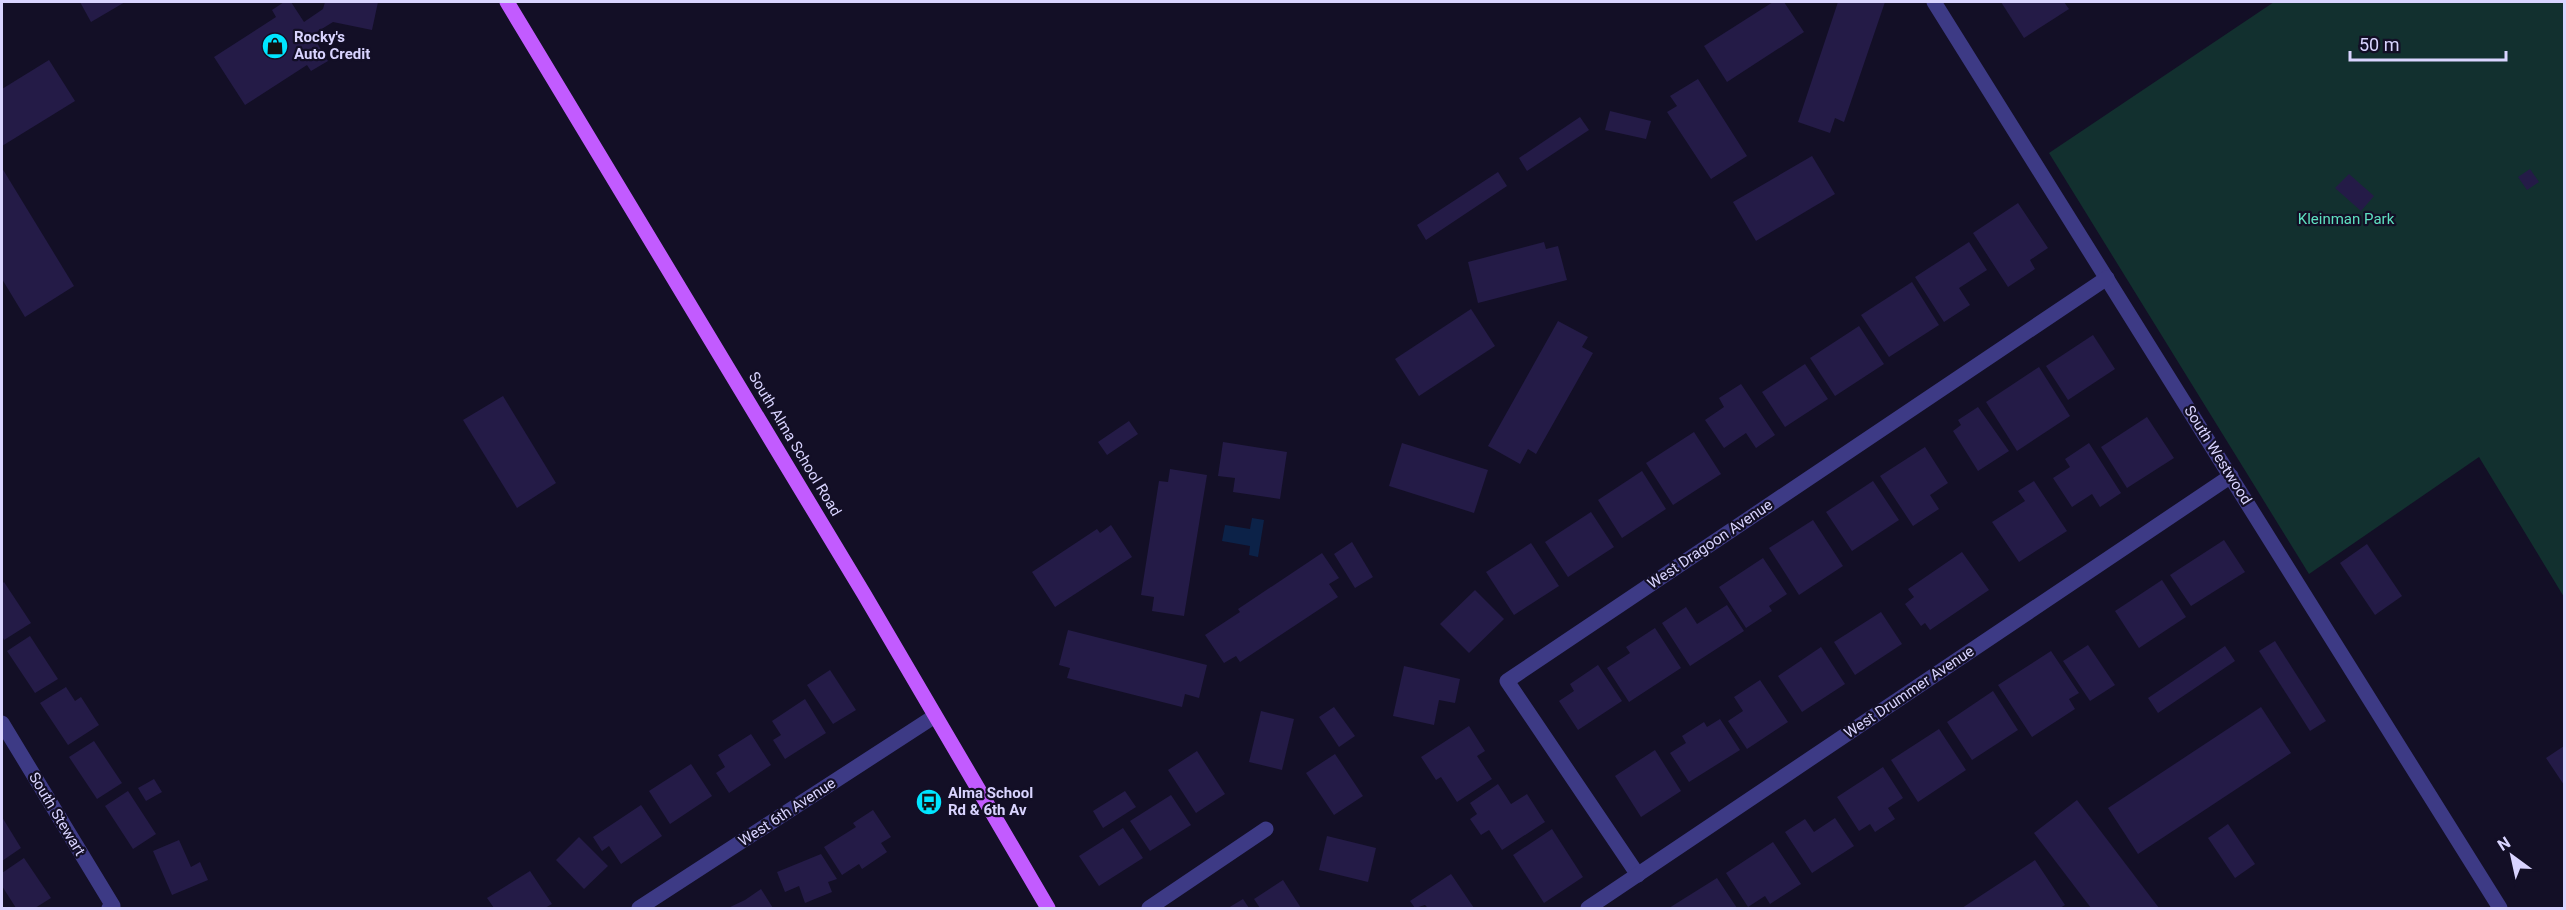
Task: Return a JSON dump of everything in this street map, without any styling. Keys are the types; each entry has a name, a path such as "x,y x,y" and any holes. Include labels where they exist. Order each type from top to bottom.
{"main road":[{"name":"South Alma School Road","path":"507,2 936,716 1048,909"}],"street":[{"name":"South Westwood","path":"1935,2 2500,909"},
{"name":"West Dragoon Avenue","path":"1638,875 1507,681 2107,278"},
{"name":"West Drummer Avenue","path":"1588,909 2231,476"},
{"name":"West 6th Avenue","path":"639,909 936,716"},
{"name":"South Stewart","path":"2,723 111,907"},
{"path":"1149,909 1266,829"}],"green space":[{"name":"Kleinman Park","path":"2274,2 2564,2 2564,597 2479,457 2309,574 2049,153"}],"water":[{"path":"1252,518 1264,520 1258,557 1249,555 1250,546 1222,541 1225,525 1250,529"}],"building":[{"path":"80,2 125,2 91,22"},
{"name":"Rocky's Auto Credit","path":"284,2 291,2 304,22 323,9 325,2 378,2 372,30 333,22 312,35 328,61 311,71 307,65 245,105 214,57 276,17 272,10"},
{"path":"1773,2 1784,2 1804,32 1727,82 1704,46"},
{"path":"1838,2 1885,2 1844,122 1835,118 1830,133 1798,122"},
{"path":"2001,2 2064,2 2069,9 2024,38"},
{"path":"49,60 75,101 2,146 2,89"},
{"path":"1698,79 1747,156 1711,179 1667,112 1677,106 1670,96"},
{"path":"1610,111 1651,121 1646,139 1605,130"},
{"path":"1580,117 1589,130 1527,171 1519,158"},
{"path":"1812,156 1835,194 1756,241 1733,202"},
{"path":"2,168 74,286 25,317 2,279"},
{"path":"2530,169 2539,182 2527,190 2518,177"},
{"path":"1498,172 1507,186 1426,240 1417,225"},
{"path":"2349,174 2374,196 2361,211 2335,188"},
{"path":"2018,203 2048,248 2030,260 2035,269 2008,287 1973,233"},
{"path":"1544,242 1546,249 1558,246 1567,280 1478,303 1468,262"},
{"path":"1969,242 1987,270 1959,288 1970,305 1944,322 1915,277"},
{"path":"1912,282 1939,325 1889,357 1861,315"},
{"path":"1471,309 1495,346 1419,396 1395,359"},
{"path":"1558,321 1588,337 1582,347 1593,353 1536,454 1528,449 1520,464 1488,446"},
{"path":"1859,326 1884,364 1835,396 1810,358"},
{"path":"2093,335 2115,369 2068,400 2046,366"},
{"path":"1805,364 1828,399 1785,427 1762,392"},
{"path":"2039,367 2070,416 2017,451 1986,402"},
{"path":"1741,384 1775,435 1756,448 1746,433 1724,448 1705,420 1724,407 1719,398"},
{"path":"503,396 556,483 517,508 463,420"},
{"path":"1978,407 2009,451 1978,471 1953,431 1961,425 1958,420"},
{"path":"2147,417 2174,458 2127,488 2101,447"},
{"path":"1129,421 1138,434 1107,455 1098,442"},
{"path":"1694,432 1721,474 1673,505 1646,463"},
{"path":"1223,442 1287,452 1280,499 1233,492 1235,478 1218,476"},
{"path":"1402,443 1488,470 1474,513 1389,486"},
{"path":"2089,443 2121,493 2100,507 2092,494 2072,507 2053,478 2070,467 2065,459"},
{"path":"1925,447 1948,483 1930,495 1939,509 1913,526 1880,476"},
{"path":"1170,469 1207,475 1184,616 1152,611 1154,597 1141,595 1159,481 1168,482"},
{"path":"1642,471 1666,509 1622,538 1598,500"},
{"path":"1873,481 1899,520 1852,551 1826,512"},
{"path":"2034,481 2067,531 2019,562 1992,522 2025,501 2018,491"},
{"path":"1591,512 1614,547 1568,577 1545,542"},
{"path":"1813,520 1843,566 1799,595 1769,548"},
{"path":"1111,525 1132,557 1055,607 1032,572 1097,529 1100,533"},
{"path":"2224,540 2245,572 2191,606 2170,575"},
{"path":"1352,542 1373,577 1355,588 1334,554"},
{"path":"1531,543 1559,586 1514,615 1486,572"},
{"path":"2367,544 2402,596 2375,615 2340,563"},
{"path":"1962,552 1989,590 1930,630 1925,623 1921,626 1905,604 1914,597 1908,589"},
{"path":"1322,553 1339,578 1329,584 1338,597 1240,662 1236,656 1224,663 1205,635 1240,612 1238,609"},
{"path":"1763,558 1787,594 1769,606 1772,611 1746,628 1719,587"},
{"path":"2162,580 2186,617 2139,648 2115,611"},
{"path":"4,582 31,623 4,640 2,636 2,584"},
{"path":"1475,590 1504,619 1469,653 1440,624"},
{"path":"1727,605 1744,631 1690,666 1662,623 1686,607 1697,624"},
{"path":"1881,612 1902,644 1855,675 1834,642"},
{"path":"1655,628 1681,668 1629,702 1607,668 1630,653 1626,647"},
{"path":"1068,630 1207,665 1199,698 1185,694 1182,707 1067,678 1070,668 1059,665"},
{"path":"30,636 58,679 35,693 7,651"},
{"path":"2275,641 2326,721 2310,731 2259,651"},
{"path":"2088,645 2115,685 2090,701 2063,661"},
{"path":"2225,646 2235,661 2158,713 2148,698"},
{"path":"1821,647 1845,684 1802,712 1778,676"},
{"path":"2051,651 2079,693 2069,699 2075,709 2032,737 1998,685"},
{"path":"1598,665 1622,701 1578,730 1559,701 1574,691 1570,684"},
{"path":"1404,666 1460,679 1455,703 1439,700 1434,725 1393,716"},
{"path":"830,670 856,710 833,724 807,685"},
{"path":"1760,680 1788,722 1747,749 1728,721 1743,711 1734,697"},
{"path":"66,687 75,701 81,697 99,725 68,745 40,703"},
{"path":"1993,691 2018,730 1972,760 1947,722"},
{"path":"805,699 826,733 785,759 773,740 781,735 772,721"},
{"path":"1334,707 1355,736 1339,747 1319,717"},
{"path":"2261,707 2291,753 2138,854 2108,808"},
{"path":"1261,711 1294,719 1282,770 1249,762"},
{"path":"1720,719 1740,750 1689,782 1670,753 1686,743 1682,736 1704,722 1707,727"},
{"path":"1469,726 1485,751 1477,756 1492,779 1457,802 1441,777 1436,780 1421,757"},
{"path":"1939,729 1966,770 1918,802 1891,760"},
{"path":"751,734 771,765 729,793 716,773 725,767 718,755"},
{"path":"94,741 122,783 97,799 69,757"},
{"path":"2564,746 2564,785 2546,758"},
{"path":"1655,750 1681,791 1641,817 1615,776"},
{"path":"1197,751 1225,794 1196,813 1168,770"},
{"path":"1335,754 1363,796 1334,815 1306,773"},
{"path":"691,764 712,796 670,824 649,791"},
{"path":"1883,767 1903,798 1888,808 1895,819 1875,832 1870,824 1859,831 1837,797"},
{"path":"154,779 162,792 146,801 138,788"},
{"path":"1498,784 1511,804 1527,794 1545,822 1502,850 1489,830 1481,835 1470,819 1477,814 1470,803"},
{"path":"128,791 156,834 133,849 105,806"},
{"path":"1125,791 1136,807 1103,828 1093,811"},
{"path":"1171,795 1191,825 1150,851 1130,821"},
{"path":"2077,800 2159,908 2091,908 2034,833"},
{"path":"641,805 662,836 621,864 609,846 602,851 593,837"},
{"path":"873,810 891,837 881,843 887,852 862,869 859,864 842,875 824,847 856,827 853,823"},
{"path":"2,817 21,848 2,861"},
{"path":"1835,818 1854,846 1812,873 1785,832 1805,819 1814,832"},
{"path":"2228,824 2255,864 2235,878 2208,838"},
{"path":"1123,828 1143,858 1099,886 1079,856"},
{"path":"1552,829 1583,877 1544,903 1513,855"},
{"path":"1327,836 1376,848 1368,882 1319,870"},
{"path":"579,837 608,866 584,889 556,860"},
{"path":"179,840 191,867 200,862 208,880 172,895 153,851"},
{"path":"1773,842 1801,884 1770,904 1765,896 1748,907 1726,873"},
{"path":"821,854 837,879 828,882 832,892 805,903 799,886 785,892 777,872"},
{"path":"24,858 51,898 35,908 16,908 2,886 2,873"},
{"path":"2035,860 2065,905 2060,908 1962,908"},
{"path":"530,871 552,904 545,908 494,908 487,898"},
{"path":"1451,874 1474,908 1428,908 1425,905 1415,908 1410,901"},
{"path":"1717,878 1737,908 1669,908"},
{"path":"1283,880 1301,908 1260,908 1254,899"},
{"path":"761,889 773,908 728,908 745,900"},
{"path":"1243,899 1249,908 1228,908"}],"place":[{"name":"Rocky's Auto Credit","path":"275,46"},
{"name":"Alma School Rd & 6th Av","path":"929,802"}]}
